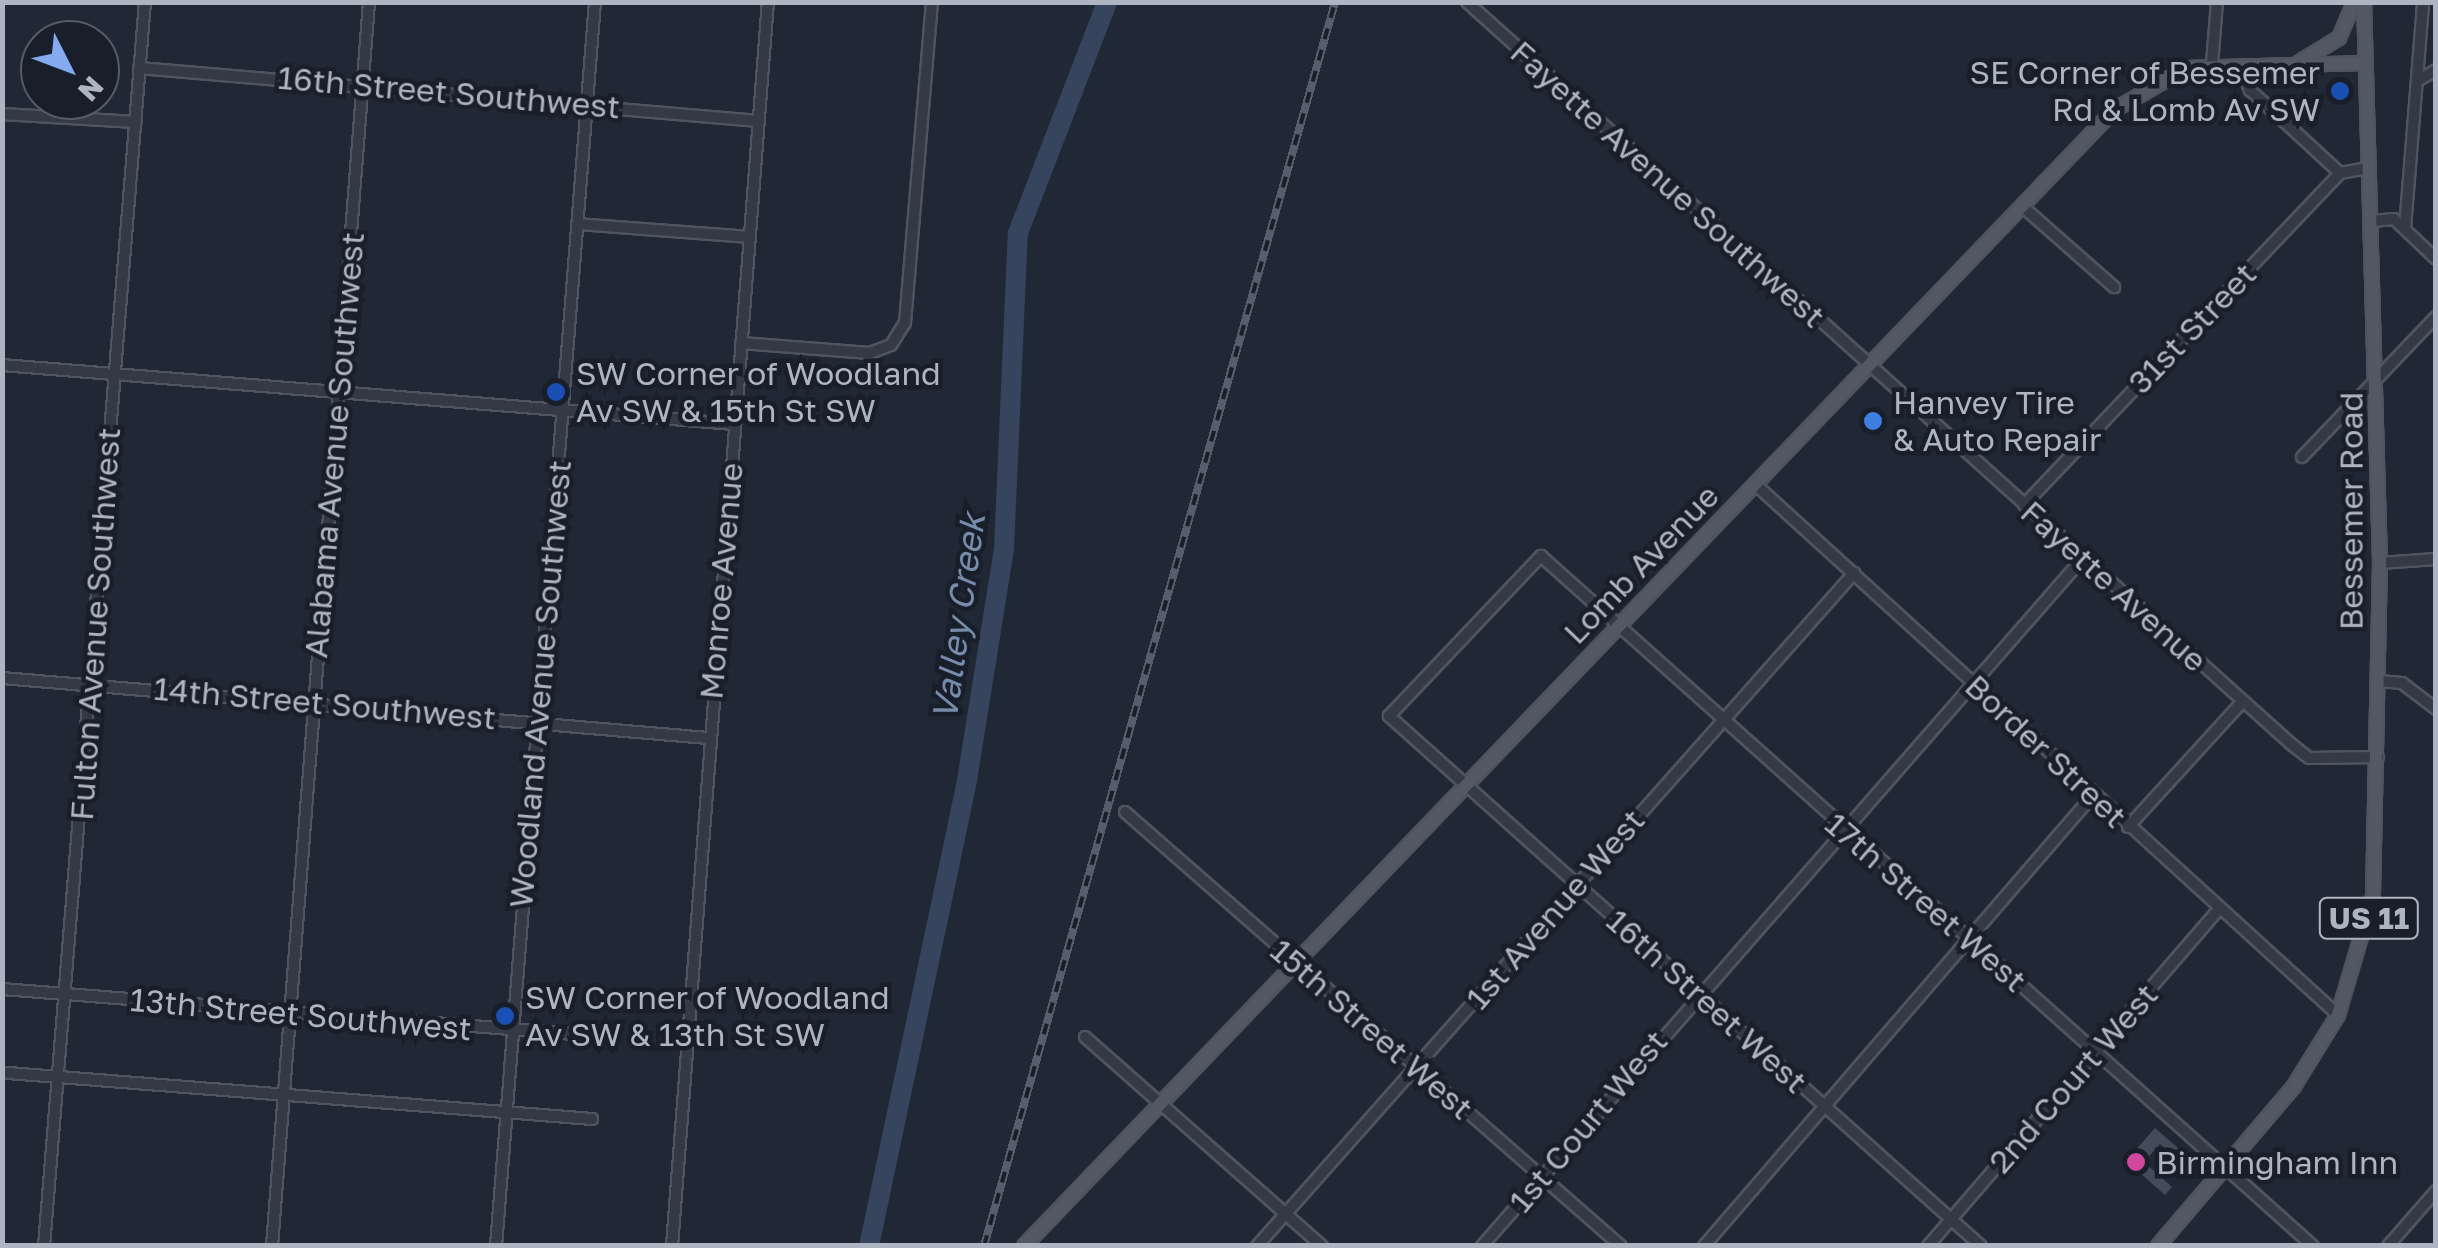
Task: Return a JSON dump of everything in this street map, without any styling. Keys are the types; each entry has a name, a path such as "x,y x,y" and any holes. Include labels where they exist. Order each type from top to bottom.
{"main road":[{"path":"2290,66 2338,38 2354,2"},
{"name":"Bessemer Road","path":"2338,1014 2373,896 2378,757 2378,379 2364,2"},
{"name":"Lomb Avenue","path":"1024,1246 2022,206 2139,90 2212,64 2365,64"},
{"name":"US 11","path":"2158,1246 2294,1086 2338,1014"}],"street":[{"name":"Fulton Avenue Southwest","path":"44,1246 145,2"},
{"name":"Alabama Avenue Southwest","path":"272,1246 369,2"},
{"name":"Woodland Avenue Southwest","path":"496,1246 595,2"},
{"name":"Monroe Avenue","path":"672,1246 707,738 768,2"},
{"path":"741,343 870,353 895,340 907,308 932,2"},
{"name":"Fayette Avenue Southwest","path":"1467,2 1870,366"},
{"path":"2212,64 2216,2"},
{"path":"2404,228 2423,2"},
{"path":"2241,67 2250,90 2340,173 2368,168"},
{"name":"16th Street Southwest","path":"139,68 363,82 758,120"},
{"path":"2418,81 2436,70"},
{"path":"2,114 136,122"},
{"name":"31st Street","path":"2024,505 2340,173"},
{"path":"2022,206 2114,287"},
{"path":"2372,221 2394,219 2436,259"},
{"path":"577,224 749,237"},
{"path":"2302,457 2436,317"},
{"path":"2,365 734,424"},
{"name":"Fayette Avenue","path":"1870,366 2309,758 2378,757"},
{"name":"Border Street","path":"1756,485 2218,910 2338,1014"},
{"name":"17th Street West","path":"1389,716 1542,556 1720,720 2313,1246"},
{"path":"1968,680 2082,558"},
{"path":"2380,563 2436,558"},
{"name":"1st Avenue West","path":"1257,1246 1854,573"},
{"name":"14th Street Southwest","path":"2,678 707,738"},
{"name":"1st Court West","path":"1482,1246 1968,680"},
{"path":"2379,681 2402,683 2436,709"},
{"path":"2426,700 2436,690"},
{"path":"2128,827 2242,702"},
{"name":"16th Street West","path":"1389,716 1981,1246"},
{"path":"1704,1246 2094,794"},
{"name":"15th Street West","path":"1125,812 1621,1246"},
{"name":"2nd Court West","path":"1928,1246 2218,910"},
{"name":"13th Street Southwest","path":"2,990 599,1036"},
{"path":"1085,1037 1322,1246"},
{"path":"8,1073 592,1118"},
{"path":"2388,1246 2436,1191"}],"building":[{"name":"Birmingham Inn","path":"2155,1128 2193,1161 2187,1168 2160,1144 2144,1162 2172,1187 2165,1195 2126,1161"}],"waterway":[{"name":"Valley Creek","path":"869,1246 967,780 1004,549 1018,233 1107,2"}],"railway":[{"path":"984,1246 1335,2"}],"place":[{"name":"SE Corner of Bessemer Rd & Lomb Av SW","path":"2340,91"},
{"name":"SW Corner of Woodland Av SW & 15th St SW","path":"556,392"},
{"name":"Hanvey Tire & Auto Repair","path":"1873,421"},
{"name":"SW Corner of Woodland Av SW & 13th St SW","path":"505,1016"},
{"name":"Birmingham Inn","path":"2136,1162"}]}
